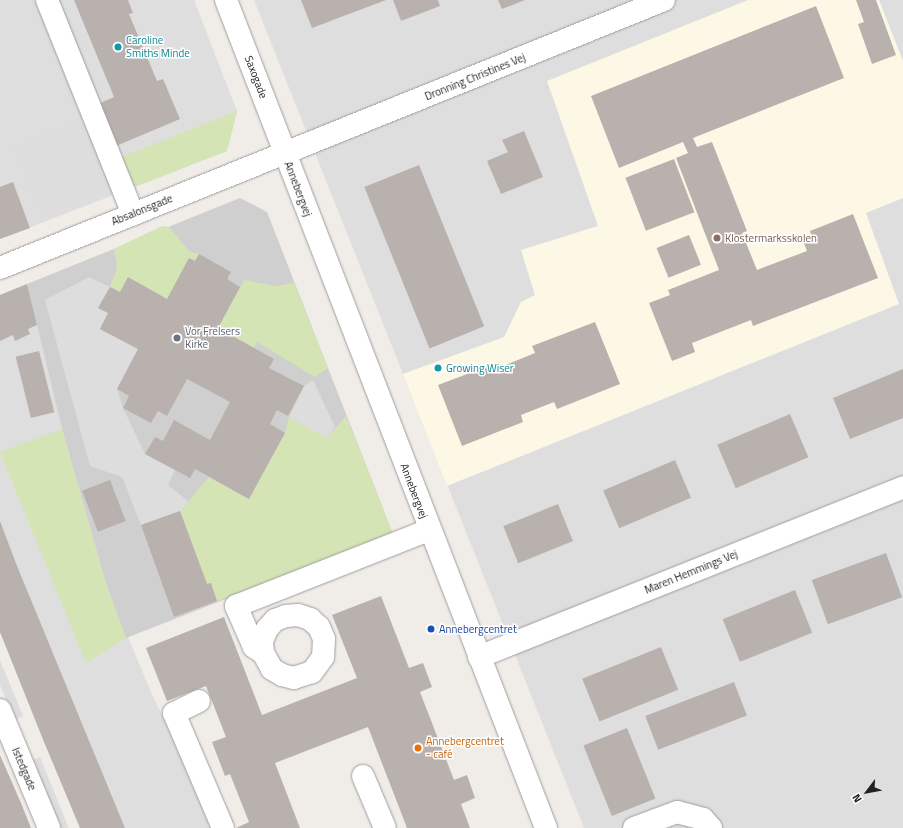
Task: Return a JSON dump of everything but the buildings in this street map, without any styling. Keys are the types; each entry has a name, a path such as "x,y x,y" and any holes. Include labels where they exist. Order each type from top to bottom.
{"street":[{"path":"47,0 133,214"},
{"name":"Saxogade","path":"226,0 285,153"},
{"name":"Dronning Christines Vej","path":"285,153 664,0"},
{"name":"Absalonsgade","path":"0,268 285,153"},
{"name":"Annebergvej","path":"285,153 429,530 546,828"},
{"name":"Maren Hemmings Vej","path":"479,657 903,487"},
{"path":"263,653 254,646 236,606 429,530"},
{"path":"199,701 174,712 223,828"},
{"name":"Istedgade","path":"0,710 49,828"},
{"path":"363,776 385,828"},
{"path":"634,828 677,812 703,820 711,828"}],"shaded area":[{"path":"0,0 194,0 237,111 227,151 0,239"},
{"path":"254,0 903,0 903,828 584,828"},
{"name":"Klostermarksskolen","path":"748,0 879,0 903,61 903,198 866,213 899,304 447,486 403,374 504,337 521,302 535,295 521,250 598,226 547,81"},
{"path":"83,118 111,188 41,216 13,146"},
{"path":"240,198 267,212 393,534 126,638 106,584 62,429 27,284"},
{"path":"89,277 110,287 98,308 108,313 100,329 138,349 117,389 123,408 145,454 175,470 168,485 189,502 180,511 141,525 122,477 90,466 45,300"},
{"path":"27,284 62,429 106,584 153,697 218,828 80,828 0,632 0,295"},
{"path":"313,380 335,427 327,438 289,417 304,386"},
{"path":"0,660 23,716 14,720 0,685"},
{"path":"40,757 69,828 59,828 32,760"}],"green space":[{"path":"237,111 227,151 132,188 119,158"},
{"path":"162,226 169,227 189,251 199,254 195,261 189,258 167,299 128,278 120,292 110,287 117,268 114,249"},
{"path":"244,280 276,286 294,283 328,368 315,377 257,342 254,348 218,328"},
{"path":"346,416 393,534 217,601 211,583 207,584 180,511 209,477 249,499 285,433 289,417 327,438"},
{"path":"62,429 106,584 126,638 86,663 0,452"}],"place":[{"name":"Caroline Smiths Minde","path":"118,47"},
{"name":"Klostermarksskolen","path":"717,238"},
{"name":"Vor Frelsers Kirke","path":"177,338"},
{"name":"Growing Wiser","path":"438,368"},
{"name":"Annebergcentret","path":"431,629"},
{"name":"Annebergcentret - café","path":"418,748"}]}
